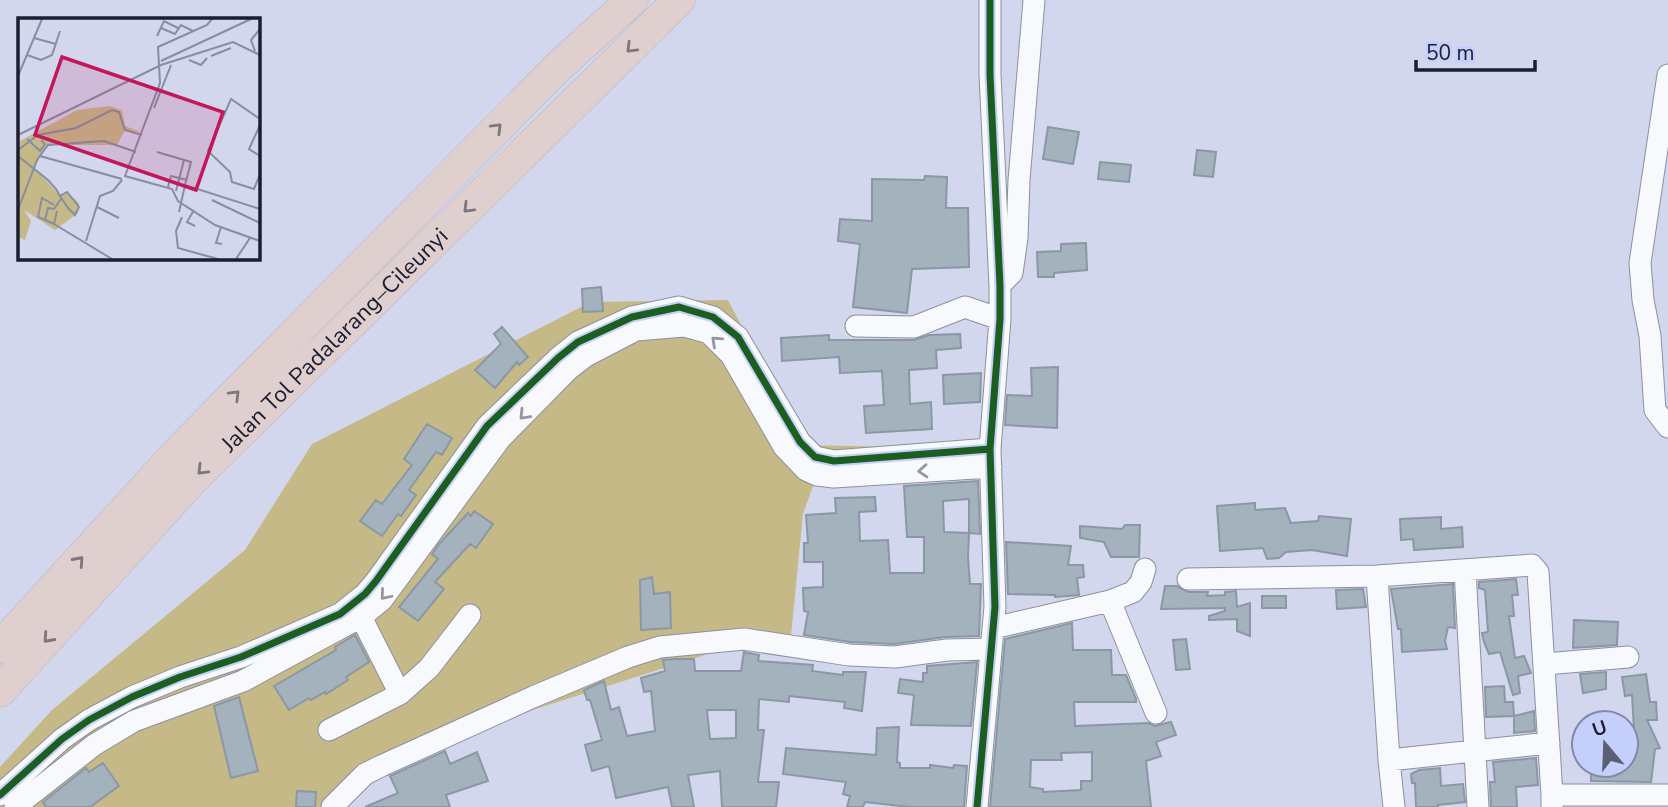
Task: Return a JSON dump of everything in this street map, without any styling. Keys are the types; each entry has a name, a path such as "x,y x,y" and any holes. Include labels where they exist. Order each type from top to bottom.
{"highway":[{"name":"Jalan Tol Padalarang–Cileunyi","path":"0,647 178,452 558,67 632,0"},
{"name":"Jalan Tol Padalarang–Cileunyi","path":"0,691 193,479 679,0"}],"street":[{"path":"976,807 996,607 991,458 1000,286 990,75 990,0"},
{"path":"1000,286 1012,272 1017,238 1020,166 1034,0"},
{"path":"1668,75 1640,262 1643,300 1650,336 1655,410 1668,427"},
{"path":"0,795 62,739 89,720 132,697 180,677 242,657 346,609 376,581 487,426 578,342 632,317 679,307 713,317 738,337 800,442 815,457 834,469"},
{"path":"856,326 914,327 965,307 1000,319"},
{"path":"15,807 94,745 134,721 243,681 361,617 382,600 500,439 569,369 586,356 636,330 684,326 709,333 731,355 784,447 806,470 817,475 834,469 991,458"},
{"path":"1188,579 1377,576 1532,565 1536,568 1545,664 1552,801 1668,795"},
{"path":"331,807 365,774 381,766 533,697 628,657 660,647 744,639 849,655 894,657 947,650 991,639 1133,592 1141,582 1144,569"},
{"path":"1465,570 1478,807"},
{"path":"1377,576 1394,807"},
{"path":"1110,601 1156,713"},
{"path":"329,730 400,694 429,668 470,615"},
{"path":"361,617 400,694"},
{"path":"1545,664 1628,657"},
{"path":"1389,760 1549,743"}],"shaded area":[{"path":"728,300 803,445 990,449 817,475 803,514 790,646 752,640 448,737 334,807 0,807 0,767 52,710 245,550 312,444 591,302"}],"building":[{"path":"1048,127 1079,132 1073,164 1043,159"},
{"path":"1197,150 1216,152 1213,177 1194,175"},
{"path":"1100,162 1131,165 1129,182 1098,179"},
{"path":"925,176 947,177 946,208 968,208 969,267 912,269 907,313 853,307 860,244 838,241 840,219 872,221 872,179 924,180"},
{"path":"1086,243 1087,270 1054,273 1054,277 1038,277 1037,252 1061,251 1061,244"},
{"path":"601,287 603,311 583,312 582,289"},
{"path":"502,327 528,357 519,365 517,362 495,388 475,370 501,344 494,334"},
{"path":"960,334 961,348 936,350 937,368 909,370 910,404 931,402 932,429 866,433 864,406 884,405 882,371 840,373 839,357 782,361 781,338 829,335 829,340 914,340 929,335"},
{"path":"1058,367 1057,428 1005,425 1007,395 1032,396 1031,368"},
{"path":"981,373 980,402 944,404 943,375"},
{"path":"427,424 452,438 442,455 436,452 409,490 416,495 382,536 360,521 376,500 382,504 412,465 404,459"},
{"path":"978,481 980,534 969,533 968,558 970,584 981,584 979,636 945,637 894,644 850,642 804,635 808,612 804,611 803,588 823,587 823,562 804,562 804,543 808,543 806,515 836,513 835,498 875,497 876,511 859,512 860,541 888,540 890,573 924,573 924,537 907,537 904,486","holes":["969,499 969,533 944,532 943,501"]},
{"path":"1255,503 1255,510 1285,508 1291,523 1318,521 1319,516 1351,519 1347,556 1312,550 1286,552 1279,558 1267,559 1263,548 1220,551 1217,506"},
{"path":"474,511 493,524 476,548 470,544 435,582 444,589 418,621 399,607 438,559 432,554 440,543 468,513 471,516"},
{"path":"1441,517 1441,529 1462,527 1463,547 1414,550 1413,539 1401,540 1400,519"},
{"path":"1125,525 1140,525 1139,557 1111,557 1104,542 1080,538 1080,526 1122,529"},
{"path":"1006,542 1071,546 1068,565 1083,565 1084,577 1077,578 1079,595 1055,597 1008,594"},
{"path":"652,577 654,594 670,592 671,628 641,630 640,580"},
{"path":"1516,579 1518,595 1512,595 1514,616 1509,616 1515,658 1524,656 1531,673 1518,676 1520,693 1513,695 1500,652 1489,654 1484,642 1482,633 1488,632 1485,590 1479,588 1479,582"},
{"path":"1453,584 1455,628 1448,627 1445,641 1447,649 1402,652 1401,629 1398,629 1391,589"},
{"path":"1165,586 1177,586 1188,592 1208,592 1207,596 1236,591 1237,607 1250,603 1250,636 1237,631 1237,619 1209,620 1209,616 1225,611 1225,608 1161,609"},
{"path":"1363,589 1366,607 1337,609 1336,590"},
{"path":"1262,596 1286,596 1286,608 1262,608"},
{"path":"1574,620 1618,622 1617,645 1573,648"},
{"path":"1072,623 1073,650 1111,650 1112,675 1126,675 1136,702 1074,702 1075,726 1148,723 1155,726 1171,722 1176,735 1156,742 1161,756 1146,761 1151,807 990,807 1005,639","holes":["1092,752 1092,781 1081,781 1081,790 1043,792 1043,789 1030,787 1031,760 1062,760 1061,753"]},
{"path":"355,635 369,662 326,694 325,692 311,700 309,698 289,710 274,686 336,650 335,647"},
{"path":"1186,639 1190,669 1176,670 1173,640"},
{"path":"744,652 759,655 758,661 813,665 812,671 843,675 843,672 866,672 862,711 844,708 845,702 789,696 789,702 759,699 758,730 764,730 758,782 779,782 776,807 722,807 720,771 688,775 694,807 672,807 668,787 616,798 609,766 592,771 585,745 602,740 590,700 587,700 584,690 604,681 611,710 619,707 627,736 655,731 651,691 644,692 641,678 665,671 663,660 694,659 695,671 741,671","holes":["707,710 736,710 736,738 710,739"]},
{"path":"977,662 971,726 911,725 914,695 898,693 900,679 923,682 923,673 927,673 927,666"},
{"path":"1606,672 1606,689 1583,693 1580,674"},
{"path":"1646,674 1650,702 1656,702 1657,720 1647,720 1660,748 1655,749 1651,782 1591,781 1640,779 1640,709 1633,709 1632,695 1625,696 1622,677"},
{"path":"1504,686 1505,702 1513,702 1514,716 1486,717 1485,687"},
{"path":"239,697 258,771 231,778 214,706"},
{"path":"1534,711 1535,731 1514,733 1514,716"},
{"path":"899,727 897,762 900,763 900,768 930,768 930,765 953,768 954,765 967,766 964,807 910,807 865,802 863,807 847,807 850,796 843,794 846,782 783,774 786,748 876,755 877,728"},
{"path":"445,751 450,764 477,752 488,781 446,795 450,807 365,807 398,793 390,776"},
{"path":"1536,758 1538,785 1516,787 1517,807 1491,807 1490,782 1495,782 1493,762"},
{"path":"103,763 119,786 90,807 46,807 43,802 86,768 89,772"},
{"path":"1440,768 1441,786 1463,784 1465,802 1438,807 1416,807 1415,783 1412,783 1411,774 1419,770"},
{"path":"297,791 316,792 315,807 296,807"}],"cycle path":[{"path":"977,807 995,607 990,449 1000,319 990,75 990,0"},
{"path":"0,795 62,739 89,720 132,697 180,677 241,657 340,614 365,594 376,581 487,426 578,342 632,317 679,307 713,317 738,337 800,442 815,457 834,461 990,449"}]}
